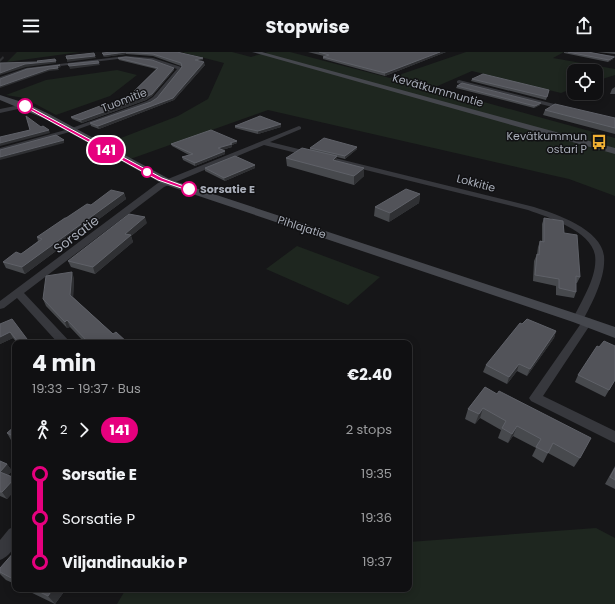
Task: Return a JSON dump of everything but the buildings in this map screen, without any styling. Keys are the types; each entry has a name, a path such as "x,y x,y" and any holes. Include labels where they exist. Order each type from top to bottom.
{"street":[{"name":"Kevätkummuntie","path":"255,52 615,151"},
{"path":"588,52 615,57"},
{"name":"Tuomitie","path":"0,79 26,69 126,57 134,57 179,68 179,70 155,98 149,102 70,130"},
{"path":"459,82 574,110"},
{"name":"Pihlajatie","path":"0,97 25,106 167,182 583,320 615,333"},
{"path":"0,112 25,106"},
{"path":"167,182 299,128"},
{"path":"0,150 70,130"},
{"name":"Lokkitie","path":"265,142 520,206 567,223 584,234 597,247 601,257 598,273 583,320 535,398 615,437"},
{"name":"Sorsatie","path":"0,306 167,182"},
{"path":"18,293 62,340"},
{"path":"0,552 12,538"}],"shaded area":[{"path":"17,52 80,52 7,62"},
{"path":"181,52 232,52 251,57 268,52 290,52 390,78 466,52 564,52 553,58 587,64 567,64 567,91 561,93 472,71 433,88 615,138 615,196 569,179 268,110 122,162 95,148 178,116 208,99 224,63"},
{"path":"603,67 615,69 615,75 603,79"},
{"path":"117,70 137,75 110,96 56,115 24,98 6,95 46,80"},
{"path":"297,246 380,277 348,305 266,269"},
{"path":"596,528 615,538 615,604 117,604 124,592 412,592 412,542"}],"bus line":[{"name":"141","path":"25,106 160,179 189,189"}],"place":[{"name":"Kevätkummun ostari P","path":"599,142"},
{"name":"Sorsatie E","path":"189,189"}]}
